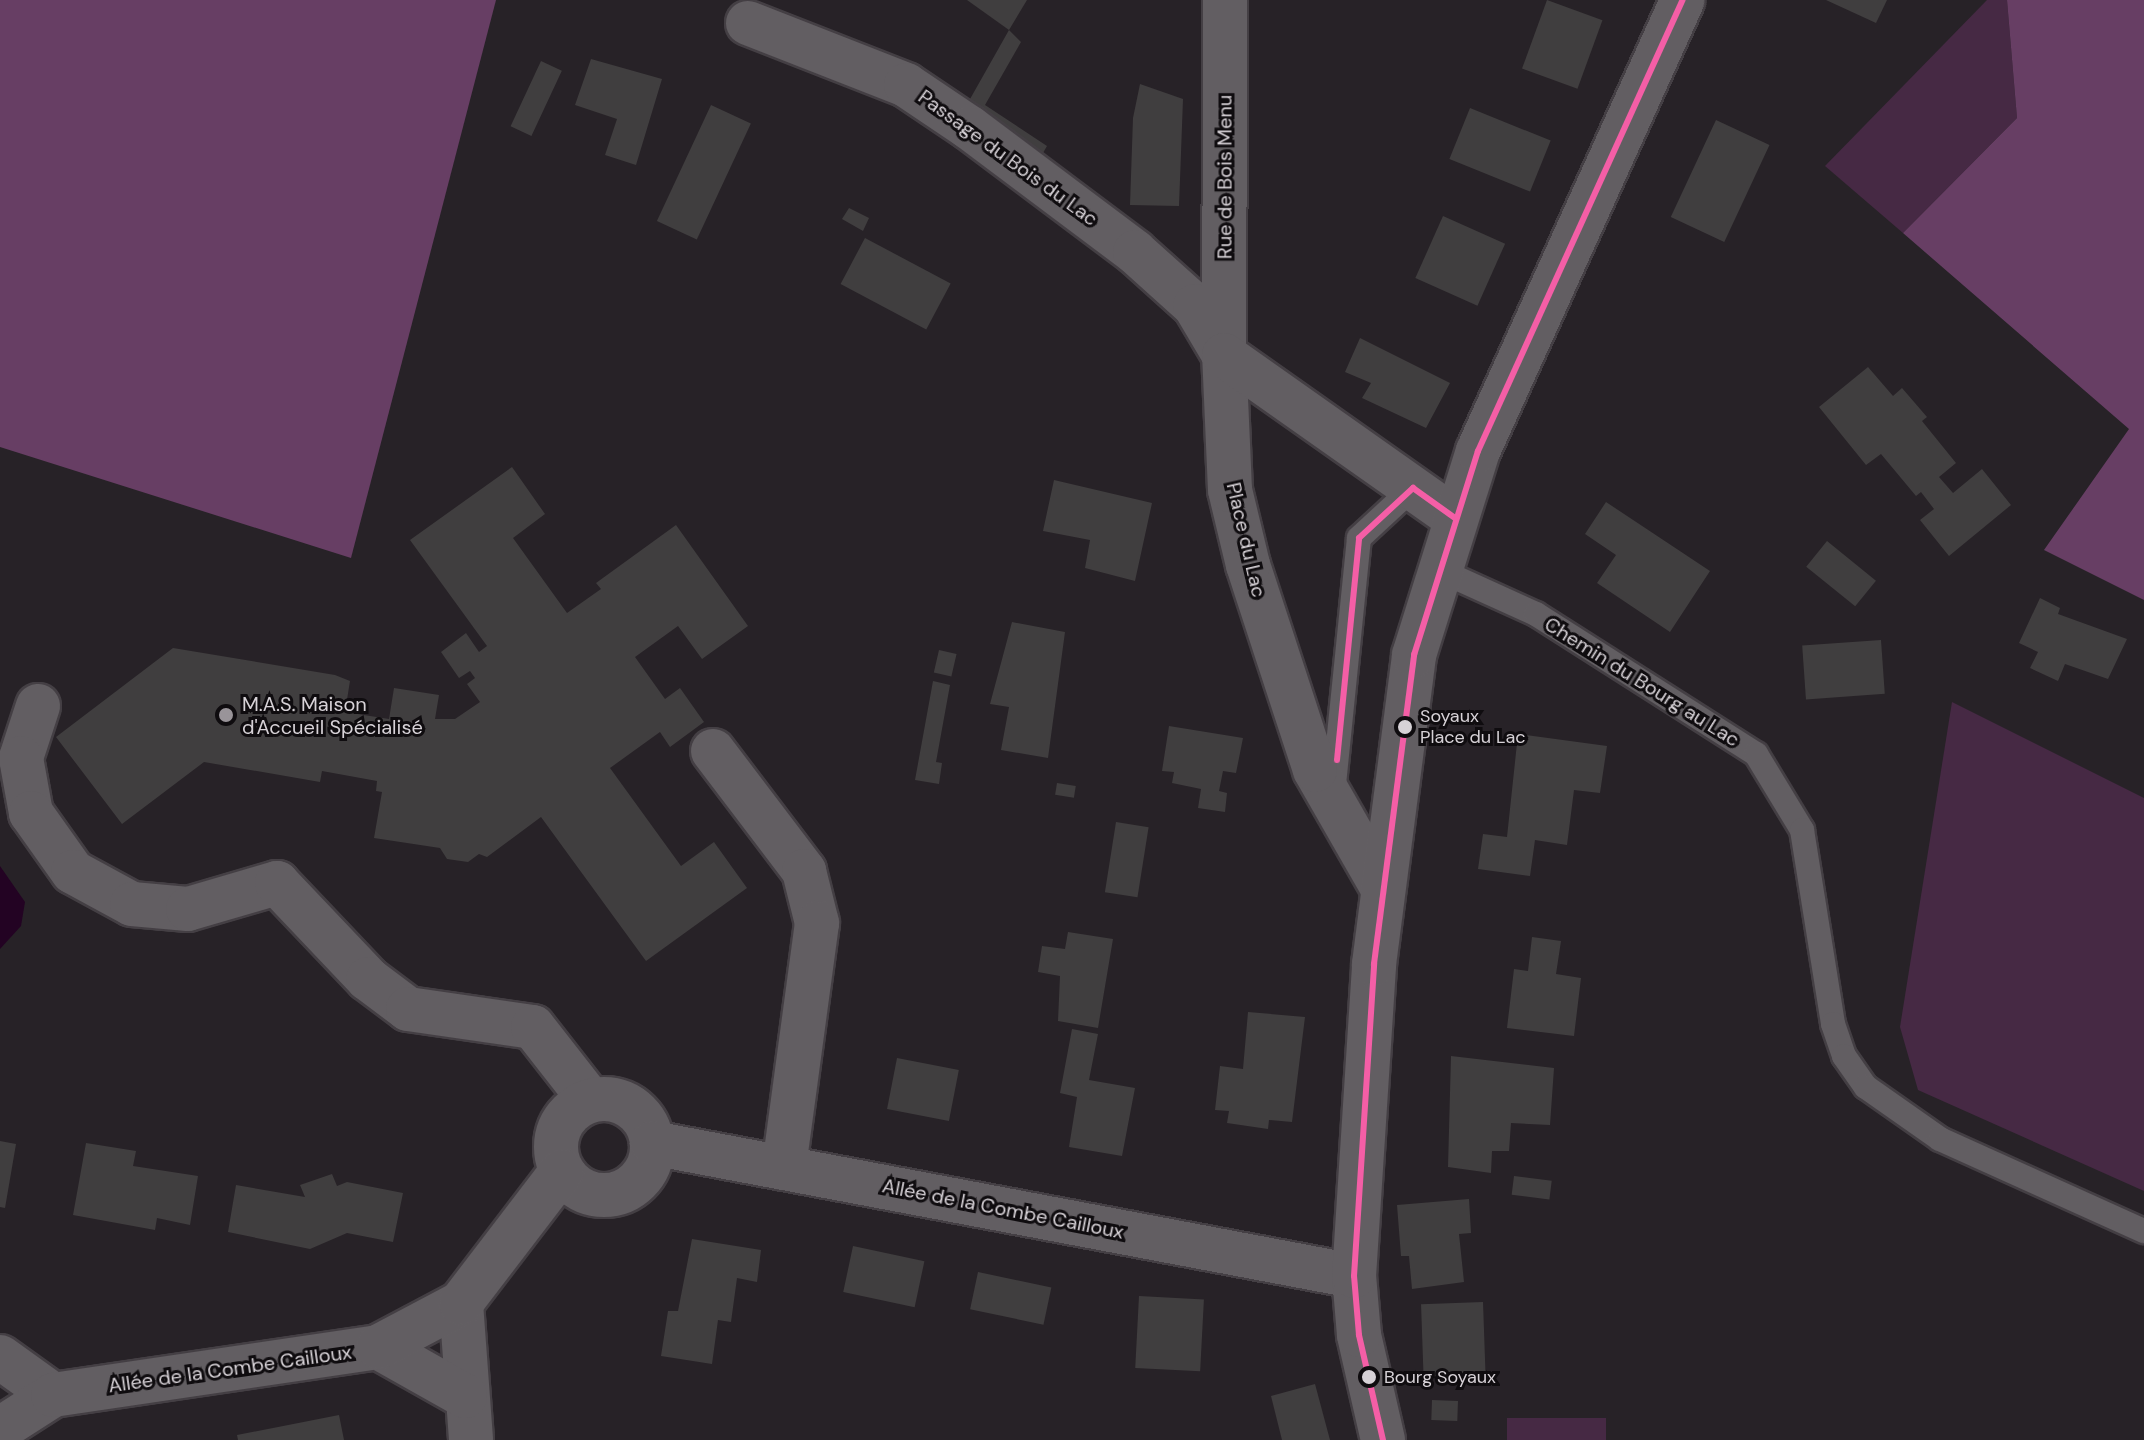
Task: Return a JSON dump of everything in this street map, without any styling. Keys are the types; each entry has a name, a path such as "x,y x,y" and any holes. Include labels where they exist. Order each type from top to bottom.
{"street":[{"name":"Rue de Bois Menu","path":"1224,355 1225,0"},
{"path":"1383,1440 1359,1335 1354,1276 1382,887 1414,655 1478,451 1683,0"},
{"name":"Passage du Bois du Lac","path":"748,23 906,85 970,128 1135,252 1195,306 1224,355"},
{"path":"1224,355 1455,518"},
{"name":"Place du Lac","path":"1224,355 1230,490 1248,565 1315,770 1382,887"},
{"path":"38,706 21,758 31,813 73,872 132,904 188,909 277,883 368,979 408,1009 533,1027 590,1100"},
{"path":"713,751 804,871 817,923 784,1168"},
{"path":"604,1098 631,1107 649,1129 652,1143 644,1174 618,1193 586,1192 562,1171 556,1158 559,1129 566,1116 590,1100 604,1098"},
{"name":"Allée de la Combe Cailloux","path":"652,1143 1354,1276"},
{"name":"Allée de la Combe Cailloux","path":"53,1395 378,1347 461,1303 562,1171"},
{"path":"461,1303 465,1396 471,1440"},
{"path":"378,1347 465,1396"},
{"path":"0,1357 53,1395 0,1429"}],"lane":[{"path":"1333,800 1359,538 1413,488"},
{"name":"Chemin du Bourg au Lac","path":"1441,571 1536,614 1756,754 1802,830 1833,1024 1844,1056 1866,1087 1940,1139 2144,1231"}],"shaded area":[{"path":"0,0 496,0 351,558 0,447"},
{"path":"1987,0 2007,0 2017,118 1903,233 1825,166"},
{"path":"2007,0 2144,0 2144,600 2044,550 2129,429 1903,233 2017,118"},
{"path":"1952,702 2144,798 2144,1191 1918,1090 1900,1027"},
{"path":"0,866 25,902 21,926 0,949"},
{"path":"1507,1418 1606,1418 1606,1440 1507,1440"}],"building":[{"path":"967,0 1027,0 1009,30"},
{"path":"1547,0 1602,20 1577,89 1522,69"},
{"path":"1826,0 1887,0 1876,23"},
{"path":"1009,30 1021,42 985,105 1047,146 1035,167 961,115"},
{"path":"591,59 662,79 636,165 605,155 617,119 575,105"},
{"path":"541,61 562,71 531,136 511,126"},
{"path":"1140,84 1183,99 1179,206 1130,205 1133,118"},
{"path":"711,105 751,124 697,240 657,221"},
{"path":"1470,108 1551,141 1530,192 1449,159"},
{"path":"1716,120 1769,145 1724,242 1671,217"},
{"path":"849,208 869,218 863,231 842,219"},
{"path":"1443,216 1505,244 1477,306 1415,278"},
{"path":"865,238 951,284 926,329 841,284"},
{"path":"1360,338 1450,383 1426,428 1362,398 1371,383 1345,372"},
{"path":"1868,367 1893,396 1902,388 1927,417 1922,421 1956,463 1939,477 1953,493 1982,469 2011,505 1949,556 1920,520 1934,509 1921,492 1916,496 1881,454 1866,465 1819,407"},
{"name":"M.A.S. Maison d'Accueil Spécialisé","path":"512,467 545,514 513,538 567,613 601,589 596,583 676,525 748,626 702,659 678,626 635,657 665,699 680,688 704,722 670,747 660,732 610,768 681,866 714,842 747,888 646,961 541,817 487,857 479,854 468,862 447,859 440,848 374,838 382,792 376,791 377,781 322,771 320,782 204,762 122,824 56,737 173,648 335,675 350,681 345,712 389,719 394,688 439,695 435,719 455,719 480,702 467,684 475,678 470,671 459,678 441,652 466,633 479,652 487,646 410,540"},
{"path":"1054,480 1152,503 1135,581 1085,568 1090,540 1043,531"},
{"path":"1606,502 1710,571 1670,632 1597,583 1616,555 1585,534"},
{"path":"1827,541 1876,581 1855,606 1806,567"},
{"path":"2040,598 2060,608 2058,614 2127,639 2108,679 2065,664 2058,681 2030,668 2038,652 2019,643"},
{"path":"1012,622 1065,632 1048,758 1001,750 1009,707 990,704"},
{"path":"1881,640 1885,694 1806,699 1802,646"},
{"path":"939,650 957,654 951,676 934,672"},
{"path":"933,681 950,685 936,762 942,763 939,784 915,780"},
{"path":"1169,726 1243,738 1236,773 1223,771 1219,791 1227,793 1225,812 1198,808 1201,789 1172,783 1174,772 1162,771"},
{"path":"1518,734 1607,746 1600,793 1574,790 1567,845 1535,840 1530,876 1478,869 1483,834 1507,837"},
{"path":"1057,783 1076,786 1074,798 1055,795"},
{"path":"1116,822 1149,827 1137,897 1105,892"},
{"path":"1068,932 1113,939 1098,1028 1058,1021 1060,976 1038,972 1042,946 1065,949"},
{"path":"1532,937 1561,941 1556,974 1581,978 1574,1036 1507,1028 1514,969 1528,971"},
{"path":"1248,1012 1305,1017 1292,1122 1269,1120 1268,1129 1227,1123 1229,1111 1215,1110 1220,1066 1243,1069"},
{"path":"1072,1029 1098,1034 1089,1080 1135,1088 1122,1156 1069,1147 1077,1097 1060,1093"},
{"path":"1451,1056 1554,1068 1550,1125 1511,1123 1509,1151 1492,1151 1491,1173 1448,1167"},
{"path":"897,1058 959,1070 949,1121 887,1109"},
{"path":"0,1141 16,1144 5,1208 0,1207"},
{"path":"86,1143 136,1151 133,1166 198,1176 190,1225 157,1218 155,1230 73,1215"},
{"path":"332,1174 337,1186 347,1182 403,1193 393,1242 347,1233 310,1249 228,1232 236,1185 305,1197 300,1185"},
{"path":"1514,1176 1552,1181 1549,1199 1512,1195"},
{"path":"1469,1199 1471,1233 1459,1234 1464,1282 1412,1289 1409,1256 1401,1256 1397,1205"},
{"path":"692,1239 761,1250 757,1282 737,1278 731,1322 718,1320 712,1364 661,1356 668,1311 678,1311"},
{"path":"853,1246 924,1261 915,1307 843,1292"},
{"path":"978,1272 1051,1288 1043,1325 970,1309"},
{"path":"1139,1296 1204,1299 1200,1371 1135,1368"},
{"path":"1483,1302 1486,1375 1424,1377 1421,1304"},
{"path":"1315,1384 1330,1440 1282,1440 1271,1396"},
{"path":"1432,1400 1458,1401 1457,1421 1431,1420"},
{"path":"339,1415 344,1440 238,1440 237,1435"}],"transit line":[{"path":"1383,1440 1359,1335 1354,1276 1374,964 1414,655 1478,451 1683,0"},
{"path":"1337,760 1359,538 1413,488 1455,518"}],"place":[{"name":"M.A.S. Maison d'Accueil Spécialisé","path":"226,715"},
{"name":"Soyaux Place du Lac","path":"1405,727"},
{"name":"Bourg Soyaux","path":"1369,1377"}]}
